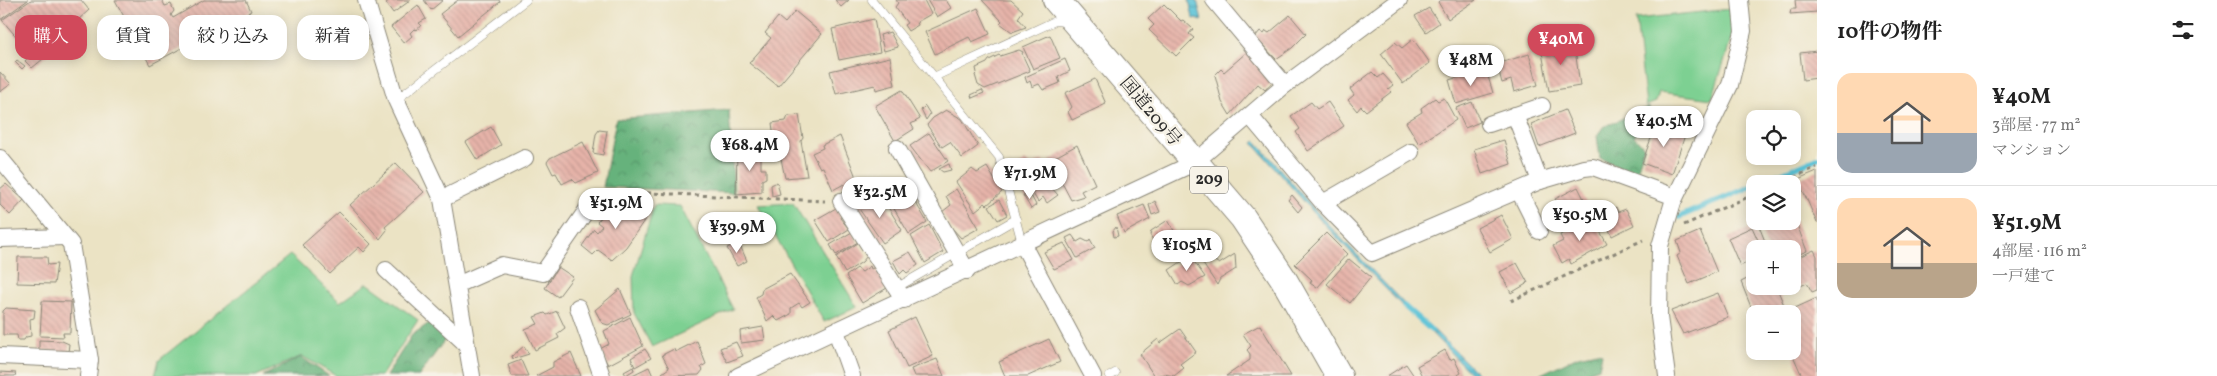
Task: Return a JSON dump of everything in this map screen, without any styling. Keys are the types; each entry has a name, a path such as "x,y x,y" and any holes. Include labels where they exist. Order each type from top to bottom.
{"highway":[{"name":"国道209号","path":"1056,0 1243,218 1288,286 1339,376"}],"street":[{"path":"366,0 396,100 442,199 472,376"},
{"path":"1214,0 1285,86"},
{"path":"738,376 769,370 900,294 967,270 1194,163 1285,86 1399,0"},
{"path":"1667,376 1660,317 1660,246 1675,197 1730,85 1743,31 1740,0"},
{"path":"1489,124 1542,106"},
{"path":"1515,115 1540,181"},
{"path":"1250,116 1323,203 1372,253 1540,181 1584,168 1593,167 1675,197"},
{"path":"897,148 967,270"},
{"path":"1323,203 1411,152"},
{"path":"0,158 71,244 89,368 0,356"},
{"path":"442,199 525,158"},
{"path":"1519,191 1539,231"},
{"path":"457,286 502,265 543,273 593,201"},
{"path":"841,202 900,294"},
{"path":"0,239 65,237"},
{"path":"1023,245 1093,376"},
{"path":"386,270 466,344"},
{"path":"578,307 602,376"},
{"path":"836,331 852,376"}],"lane":[{"path":"396,100 526,0"},
{"path":"872,0 936,76 999,157 1023,245"},
{"path":"936,76 1055,21 1077,25"},
{"path":"900,294 957,252 1016,219"}],"path":[{"path":"1799,175 1817,167"},
{"path":"593,201 605,190 841,202"},
{"path":"1511,302 1664,232 1746,198"}],"green space":[{"path":"1730,9 1733,34 1712,99 1659,92 1656,102 1646,106 1636,19"},
{"path":"1649,107 1650,115 1634,136 1644,147 1636,175 1600,158 1597,136 1603,127"},
{"path":"729,110 734,193 603,187 616,119"},
{"path":"793,203 857,307 824,322 758,205"},
{"path":"654,205 680,206 733,309 652,347 634,313 633,276"},
{"path":"290,255 340,302 367,283 418,320 381,376 336,376 302,356 256,376 155,376 159,360"},
{"path":"438,317 454,327 419,376 386,376 412,335"},
{"path":"1597,352 1602,353 1599,368 1577,376 1537,376 1578,356"},
{"path":"301,357 329,376 263,376"}],"water":[{"path":"1189,0 1197,0 1202,21 1193,18"},
{"path":"1256,141 1322,218 1410,310 1408,312 1321,221 1253,143"},
{"path":"1428,324 1480,376 1473,376 1425,326"}],"building":[{"path":"0,0 28,0 0,20"},
{"path":"31,0 81,0 89,10 84,15 15,15 15,35 2,20"},
{"path":"115,0 162,0 165,6 171,4 174,11 171,15 173,18 204,0 246,0 251,11 244,15 179,15 179,49 169,55 169,15 123,15"},
{"path":"390,0 411,0 393,13 386,3"},
{"path":"424,0 443,0 431,10"},
{"path":"458,0 499,0 500,2 458,36 440,14"},
{"path":"835,0 849,0 841,7"},
{"path":"896,0 924,0 931,14 917,22 918,25 908,31 904,25 907,23 895,7 898,3"},
{"path":"927,0 946,0 951,8 937,17"},
{"path":"982,0 1011,0 1023,11 1018,18 1026,27 1012,32 1000,23 1002,21"},
{"path":"1440,0 1476,0 1448,19 1438,2"},
{"path":"1795,0 1817,0 1817,12 1790,14 1791,9 1796,9"},
{"path":"1164,4 1181,21 1183,20 1193,29 1189,34 1194,38 1176,56 1149,30 1154,25 1148,19"},
{"path":"418,5 426,19 419,23 421,25 417,30 414,29 410,33 412,36 404,43 391,27"},
{"path":"978,8 990,34 972,42 969,37 935,54 925,32"},
{"path":"1429,8 1439,23 1426,32 1415,16"},
{"path":"795,11 822,34 778,86 749,63 771,38 765,33 778,17 785,23"},
{"path":"1290,15 1306,34 1292,48 1276,59 1255,37 1260,31 1264,34 1266,31 1269,33"},
{"path":"874,19 880,52 839,60 832,29"},
{"path":"890,32 898,47 884,51 880,35"},
{"path":"1050,35 1060,58 1033,69 1023,47"},
{"path":"1413,39 1430,63 1403,84 1381,54 1395,42 1402,48"},
{"path":"1574,42 1580,86 1549,91 1541,47"},
{"path":"1019,50 1023,52 1022,54 1030,71 985,89 978,85 975,75 977,73 976,68 999,55"},
{"path":"1817,51 1817,78 1803,80 1800,53"},
{"path":"1247,52 1273,81 1265,90 1258,84 1230,115 1222,102 1215,75 1221,69 1224,72"},
{"path":"1529,54 1538,85 1514,92 1511,80 1502,83 1497,64"},
{"path":"890,57 895,85 876,90 875,85 836,94 830,71"},
{"path":"1065,59 1070,71 1058,77 1060,83 1043,90 1039,84 1032,87 1030,81 1027,83 1025,77"},
{"path":"17,60 25,66 22,69 15,62"},
{"path":"26,60 42,60 32,68"},
{"path":"147,60 159,60 150,65"},
{"path":"1479,71 1480,75 1487,73 1493,93 1456,104 1449,80"},
{"path":"0,72 11,84 0,92"},
{"path":"1372,72 1378,78 1383,74 1393,85 1388,89 1391,92 1366,111 1361,106 1357,111 1348,100 1354,95 1350,89"},
{"path":"1095,79 1106,104 1072,120 1068,112 1072,107 1065,93"},
{"path":"902,90 920,119 911,124 914,129 895,141 875,106"},
{"path":"982,90 984,93 972,98 971,95"},
{"path":"1435,98 1438,101 1444,98 1456,120 1419,144 1406,122 1422,112 1421,108"},
{"path":"1311,102 1317,109 1328,102 1344,126 1308,151 1296,132 1300,129 1291,116"},
{"path":"1472,102 1480,122 1465,128 1456,108"},
{"path":"925,106 930,114 926,120 921,110"},
{"path":"946,110 962,119 978,146 962,158 950,142 942,147 927,125 933,118"},
{"path":"1565,110 1575,133 1539,147 1531,124"},
{"path":"799,115 807,176 785,178 778,144 775,144 772,123 786,121 788,116"},
{"path":"1657,122 1686,132 1672,174 1642,163"},
{"path":"491,127 501,145 477,160 466,142"},
{"path":"599,130 607,131 603,155 593,153 596,134"},
{"path":"929,133 948,161 930,172 910,146"},
{"path":"840,136 859,185 847,190 844,184 833,190 823,167 820,168 812,153 823,148 822,145"},
{"path":"1504,140 1511,164 1482,174 1474,149"},
{"path":"583,142 598,173 576,183 572,179 562,184 556,173 553,174 547,162 550,158"},
{"path":"1077,145 1095,184 1081,191 1084,196 1071,200 1050,160"},
{"path":"761,150 761,169 766,169 766,178 762,180 762,192 736,194 737,152"},
{"path":"1042,160 1054,182 1051,187 1058,195 1047,203 1043,197 1038,202 1029,187 1031,185 1017,166 1025,161 1031,166"},
{"path":"396,163 424,192 385,227 387,230 380,239 350,205"},
{"path":"949,164 951,170 943,172 939,169"},
{"path":"987,167 1002,192 987,205 985,203 975,211 956,182 972,169 977,173"},
{"path":"1817,171 1817,223 1801,186 1801,178"},
{"path":"777,182 780,194 772,196 771,185"},
{"path":"6,184 24,200 10,215 0,205 0,189"},
{"path":"1578,187 1589,209 1566,221 1555,199"},
{"path":"956,189 979,228 961,238 951,227 942,212 951,205 946,196"},
{"path":"1029,192 1036,205 1031,209 1023,195"},
{"path":"1292,195 1302,207 1298,212 1288,200"},
{"path":"620,198 648,215 626,247 612,260 598,250 593,255 582,246 594,229 597,232 602,226 597,222"},
{"path":"904,198 907,201 913,198 927,222 909,234 893,207"},
{"path":"872,199 876,204 883,199 902,230 883,243 857,206"},
{"path":"999,200 1007,215 998,220 989,206"},
{"path":"1155,201 1160,212 1152,215 1149,205"},
{"path":"1144,205 1150,219 1124,233 1117,216"},
{"path":"1616,207 1618,212 1626,209 1634,225 1612,236 1601,214"},
{"path":"836,208 841,216 840,218 849,229 829,242 815,220"},
{"path":"339,212 371,244 364,252 359,247 330,274 302,245"},
{"path":"1501,215 1513,239 1490,252 1477,228"},
{"path":"1592,217 1607,244 1571,264 1569,259 1562,263 1553,246 1563,241 1560,235"},
{"path":"1168,220 1177,236 1182,231 1187,239 1183,246 1187,252 1183,255 1179,251 1167,259 1163,257 1150,235 1151,231"},
{"path":"929,225 943,252 925,263 911,236"},
{"path":"1116,227 1118,236 1114,237 1113,231"},
{"path":"1746,230 1753,230 1758,240 1746,240 1746,263 1740,266 1728,238"},
{"path":"1761,230 1799,230 1807,251 1801,253 1801,240 1764,240"},
{"path":"1700,231 1717,272 1689,284 1677,256 1681,253 1677,241"},
{"path":"852,232 858,242 836,255 830,245"},
{"path":"1326,233 1347,254 1317,288 1310,283 1312,280 1295,264"},
{"path":"1200,234 1203,241 1191,248 1187,244"},
{"path":"1072,235 1077,242 1082,239 1088,242 1090,239 1095,248 1077,258 1066,238"},
{"path":"739,243 747,261 737,266 727,248"},
{"path":"858,243 867,256 862,262 845,273 836,257"},
{"path":"1064,243 1074,260 1054,269 1044,252"},
{"path":"1814,250 1817,256 1817,290 1812,292 1807,283 1801,286 1801,256"},
{"path":"910,252 918,265 907,273 904,270 900,274 893,261"},
{"path":"1235,254 1236,269 1220,279 1217,285 1203,264 1211,258 1219,264"},
{"path":"1190,256 1205,277 1189,286 1182,282 1178,285 1169,270"},
{"path":"18,257 47,257 48,265 57,264 54,284 17,283"},
{"path":"1349,259 1371,277 1350,303 1327,284"},
{"path":"1517,263 1528,283 1511,293 1500,272"},
{"path":"870,266 871,269 875,267 887,288 862,303 846,276 857,268 862,272"},
{"path":"558,267 573,277 558,297 545,288"},
{"path":"790,274 810,302 802,307 799,303 791,308 791,314 778,321 773,316 767,321 756,297 761,294 762,289"},
{"path":"1746,280 1746,294 1741,282"},
{"path":"620,289 631,314 608,325 602,323 595,310"},
{"path":"1718,293 1728,317 1683,334 1671,311"},
{"path":"1746,295 1780,295 1784,305 1750,305"},
{"path":"1817,298 1817,376 1802,376 1795,360 1801,360 1801,305"},
{"path":"42,301 71,302 70,333 63,333 64,337 40,336"},
{"path":"6,308 35,310 34,318 30,319 31,336 26,337 24,340 18,340 17,335 3,335 3,311"},
{"path":"557,311 565,328 557,334 559,338 535,350 525,329 538,324 534,317"},
{"path":"630,317 643,346 608,365 600,349 609,344 604,331"},
{"path":"915,317 933,356 907,368 889,330"},
{"path":"1260,325 1291,376 1226,376 1250,360 1250,354 1247,350 1251,346 1243,334"},
{"path":"763,327 765,340 741,343 740,331"},
{"path":"1180,329 1196,352 1180,364 1184,368 1174,376 1164,374 1154,376 1140,354 1158,339 1160,343"},
{"path":"1049,339 1060,362 1028,376 1005,376 999,362"},
{"path":"39,340 62,341 69,344 68,352 39,350"},
{"path":"697,341 706,364 701,367 703,370 699,375 663,376 662,373 669,368 662,355 674,349 675,352"},
{"path":"736,342 743,356 727,362 720,348"},
{"path":"524,346 529,354 513,359 512,356"},
{"path":"645,349 651,358 635,367 631,358"},
{"path":"1445,350 1450,360 1454,358 1461,373 1456,376 1422,376 1417,366"},
{"path":"571,353 581,376 536,376 553,367 553,362"},
{"path":"937,359 944,376 914,376 911,369"},
{"path":"521,360 528,376 512,376 508,365"},
{"path":"1406,364 1414,376 1387,376"},
{"path":"633,367 634,370 626,375 624,372"},
{"path":"649,367 653,376 630,376"},
{"path":"0,372 16,373 15,376 0,376"}],"waterway":[{"path":"1778,175 1817,158"},
{"path":"1679,217 1746,189"},
{"path":"1404,306 1431,330"}]}
